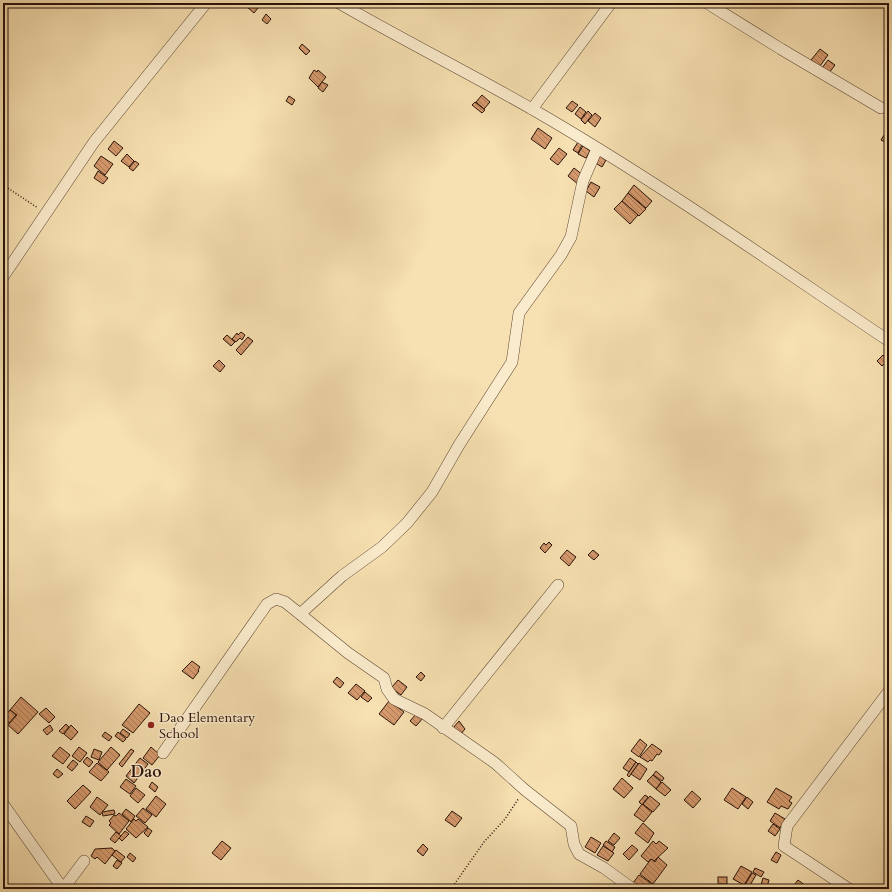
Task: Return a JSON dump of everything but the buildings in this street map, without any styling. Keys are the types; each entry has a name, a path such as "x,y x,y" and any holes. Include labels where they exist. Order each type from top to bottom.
{"street":[{"path":"3,277 80,165 94,142 206,3"},
{"path":"339,3 532,109 686,205 889,341"},
{"path":"532,109 611,3"},
{"path":"707,3 881,108"},
{"path":"300,614 342,576 382,547 407,523 432,492 459,445 512,362 520,313 561,255 571,236 583,181 597,149"},
{"path":"443,728 558,585"},
{"path":"163,753 267,604 276,599 285,602 348,653 384,678 387,689 394,699 425,714 495,763 525,790 571,826 574,844 579,854 604,868 633,889"},
{"path":"849,889 784,846 787,826 889,691"},
{"path":"3,804 63,889 84,861"}],"path":[{"path":"3,185 39,208 48,210"},
{"path":"451,889 484,842 505,819 525,790"}],"place":[{"name":"Dao Elementary School","path":"151,725"}],"district":[{"name":"Dao","path":"146,771"}]}
